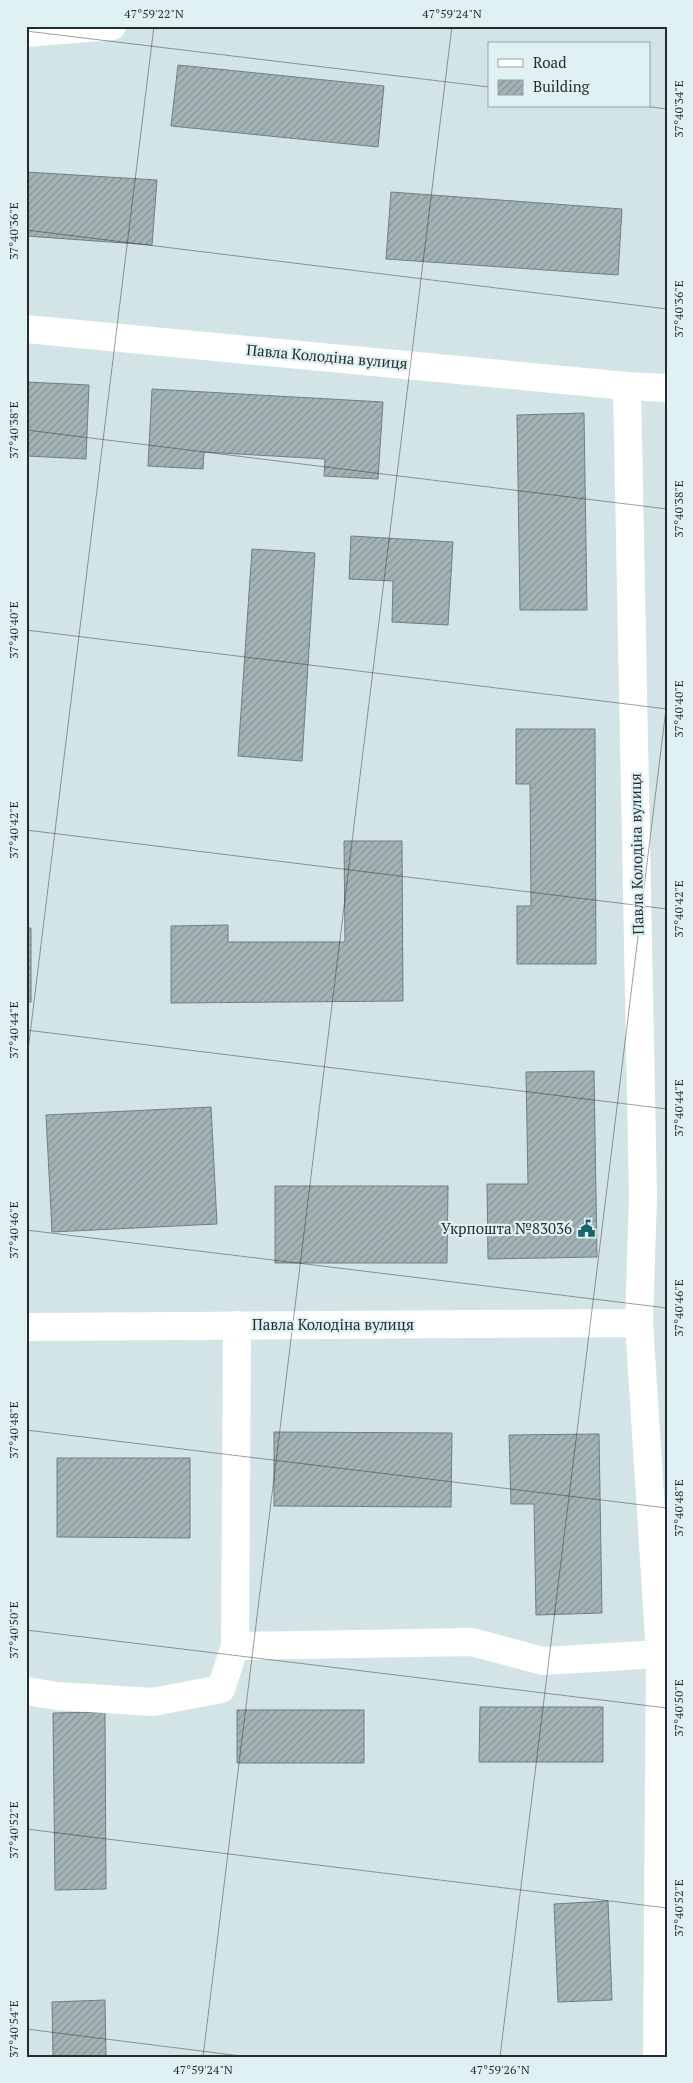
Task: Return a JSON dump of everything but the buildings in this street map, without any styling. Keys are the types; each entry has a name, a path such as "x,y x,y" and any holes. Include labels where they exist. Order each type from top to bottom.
{"street":[{"path":"26,34 112,26"},
{"name":"Павла Колодіна вулиця","path":"26,329 627,386 667,388"},
{"name":"Павла Колодіна вулиця","path":"627,386 643,1186 639,1323 660,1654 656,2057"},
{"name":"Павла Колодіна вулиця","path":"26,1327 639,1323"},
{"path":"26,1691 57,1696 153,1702 221,1689 235,1646 237,1325"},
{"path":"235,1646 472,1642 543,1661 660,1654"}],"place":[{"name":"Укрпошта №83036","path":"586,1229"}]}
